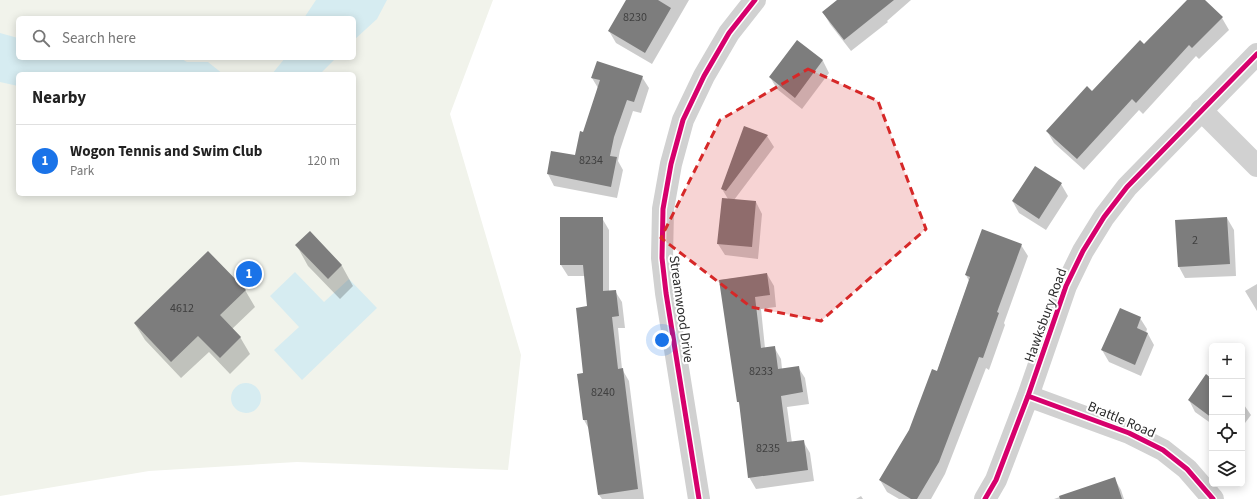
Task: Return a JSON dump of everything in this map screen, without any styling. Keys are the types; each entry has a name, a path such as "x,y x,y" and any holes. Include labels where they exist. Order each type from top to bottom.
{"street":[{"name":"Streamwood Drive","path":"699,499 662,258 663,209 671,164 684,120 704,76 728,33 755,0"},
{"name":"Hawksbury Road","path":"985,499 996,480 1028,396 1066,286 1083,251 1104,217 1127,187 1257,54"},
{"path":"1201,110 1257,166"},
{"name":"Brattle Road","path":"1028,396 1129,433 1163,450 1187,469 1213,499"}],"highlighted area":[{"path":"808,69 878,101 926,229 821,321 751,307 661,238 720,120"}],"shaded area":[{"path":"0,0 493,0 450,114 521,355 508,470 297,462 149,471 0,496"},
{"path":"316,0 387,0 377,19 356,38 356,16 305,16"},
{"path":"0,33 16,37 16,60 184,60 187,62 208,62 220,72 16,72 16,86 0,82"},
{"path":"283,60 334,60 322,72 274,72"},
{"path":"295,272 324,302 349,279 377,308 302,380 274,350 299,327 270,296"},
{"path":"246,383 257,387 261,398 257,409 246,413 235,409 231,398 235,387"}],"building":[{"path":"626,0 658,0 671,8 645,53 608,31"},
{"path":"837,0 894,0 844,40 822,12"},
{"path":"1187,0 1205,0 1223,17 1192,48 1189,45 1136,103 1132,99 1077,159 1046,131 1087,86 1092,91 1140,40 1144,44"},
{"path":"797,40 823,60 795,98 769,77"},
{"path":"597,61 643,76 634,102 627,100 614,137 610,156 617,157 611,187 547,174 551,151 575,155 580,131 583,132 600,80 591,78"},
{"path":"744,126 768,135 726,191 721,189"},
{"path":"1035,166 1062,183 1039,219 1012,201"},
{"path":"722,198 756,201 752,247 717,244"},
{"path":"560,217 603,217 603,291 616,290 619,316 612,317 618,369 623,368 638,489 598,495 587,420 583,420 577,374 583,373 576,308 587,306 583,265 560,265"},
{"path":"1227,217 1230,264 1178,267 1175,220"},
{"path":"982,229 1022,244 997,312 999,313 983,358 979,357 939,462 917,499 911,499 879,480 909,430 932,369 937,371 970,277 965,275"},
{"path":"310,231 342,265 328,279 295,245"},
{"path":"208,251 246,290 220,315 241,337 220,358 198,336 171,362 134,323"},
{"path":"767,273 770,295 755,297 761,348 775,346 778,369 799,366 803,392 781,396 787,442 804,440 808,470 748,478 739,402 737,402 719,280"},
{"path":"1120,308 1141,317 1137,328 1148,333 1135,365 1101,350"},
{"path":"1206,374 1209,376 1209,416 1188,400"},
{"path":"1115,477 1122,499 1060,499 1059,496"}],"cycle path":[{"path":"699,499 666,293 662,258 663,209 671,164 683,120 704,76 729,33 755,0"},
{"path":"985,499 996,480 1028,396 1066,286 1083,251 1104,217 1127,187 1257,54"},
{"path":"1028,396 1129,433 1163,450 1187,469 1213,499"}],"place":[{"name":"Wogon Tennis and Swim Club","path":"249,274"}]}
